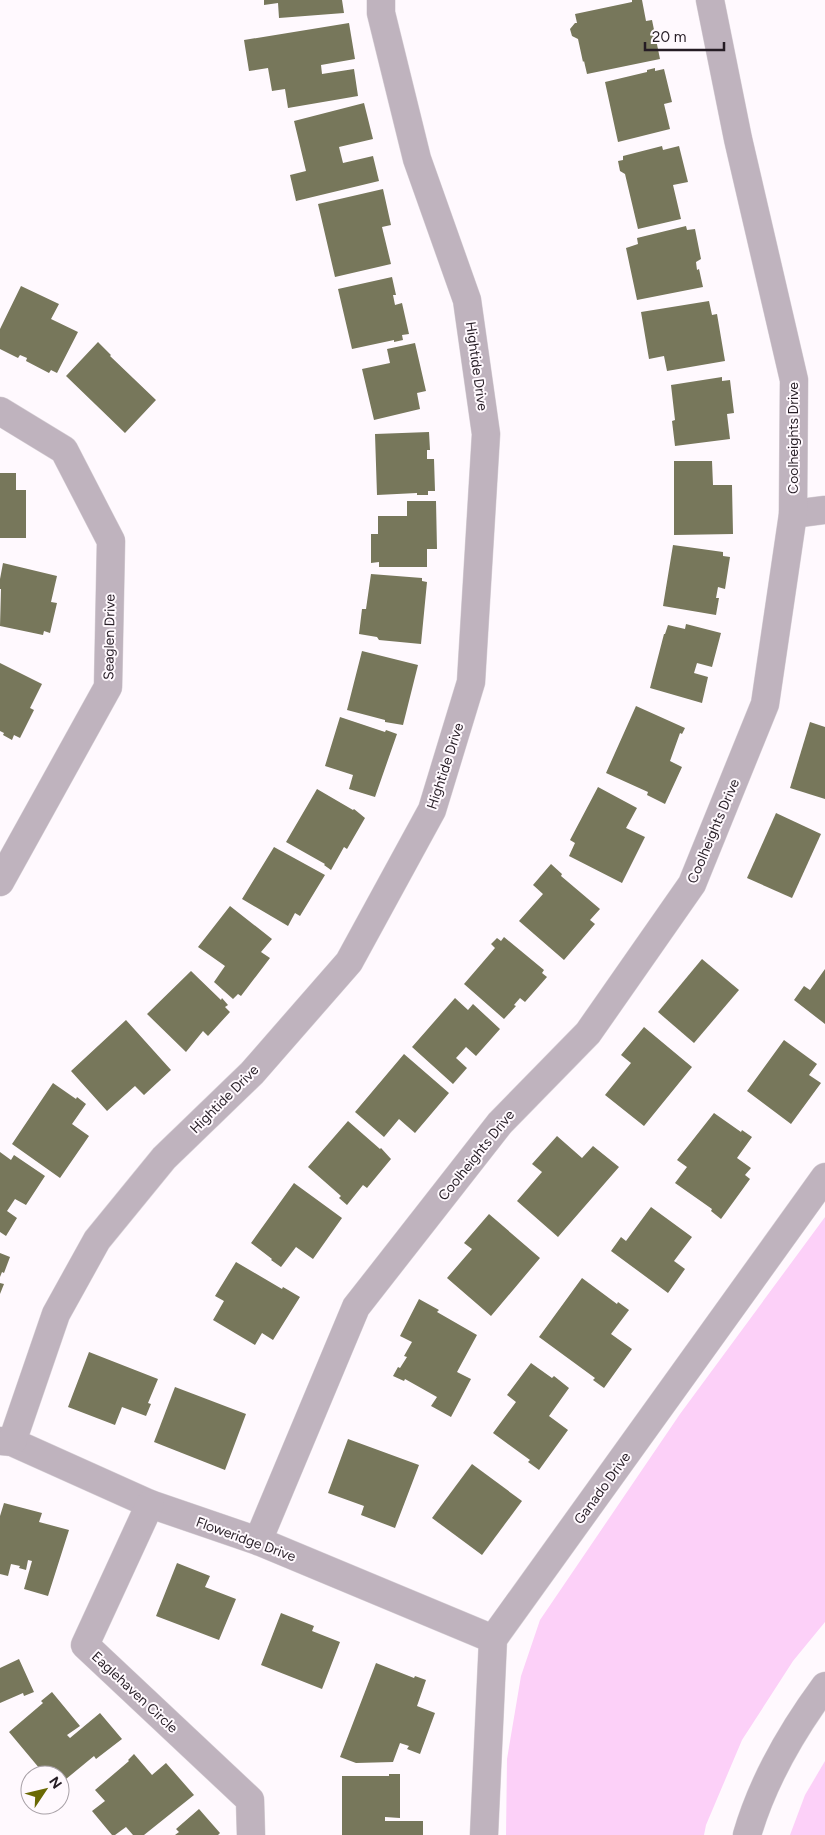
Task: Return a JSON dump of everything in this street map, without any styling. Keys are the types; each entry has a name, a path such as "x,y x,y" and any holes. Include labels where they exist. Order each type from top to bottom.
{"street":[{"name":"Hightide Drive","path":"6,1441 56,1314 96,1240 164,1158 252,1073 349,962 432,810 471,682 486,434 485,424 467,300 417,159 381,13 381,0"},
{"name":"Coolheights Drive","path":"258,1541 356,1307 500,1123 588,1033 692,884 765,704 793,514 794,380 738,139 710,0"},
{"name":"Seaglen Drive","path":"0,411 64,450 111,541 108,687 0,882"},
{"path":"793,514 825,510"},
{"name":"Ganado Drive","path":"493,1639 825,1177"},
{"name":"Floweridge Drive","path":"6,1441 150,1504 258,1541 493,1639"},
{"name":"Eaglehaven Circle","path":"150,1504 85,1645 250,1800 251,1835"},
{"path":"484,1835 493,1639"},
{"path":"747,1835 753,1814 775,1763 803,1716 825,1686"}],"shaded area":[{"path":"825,1217 825,1622 793,1661 742,1740 706,1825 704,1835 506,1835 507,1759 521,1676 540,1620 680,1414"},
{"path":"825,1761 825,1835 790,1835 805,1795"}],"building":[{"path":"264,0 342,0 344,13 279,18 278,3 264,5"},
{"path":"632,0 642,0 646,21 652,20 660,59 587,74 578,39 572,36 570,29 577,23 575,14 632,2"},
{"path":"349,23 355,59 321,65 322,74 354,69 358,96 288,108 285,89 272,91 268,68 249,71 244,40"},
{"path":"655,68 655,71 664,69 672,102 664,104 670,129 618,142 605,82 647,72 647,70"},
{"path":"364,103 373,139 339,147 343,163 373,156 379,181 296,201 290,175 306,171 294,121"},
{"path":"662,146 663,150 679,146 688,182 673,185 681,219 638,229 625,174 620,171 618,161 623,160 623,156"},
{"path":"383,189 391,225 382,227 391,264 335,277 318,204"},
{"path":"686,226 687,230 695,229 701,259 696,262 697,270 699,269 703,287 637,300 626,248 638,244 637,238"},
{"path":"392,277 396,295 393,295 395,305 402,303 409,334 402,335 403,340 394,342 394,340 352,349 338,289"},
{"path":"21,286 59,304 51,319 78,332 57,373 51,370 49,373 26,361 27,358 20,355 18,358 0,349 0,329"},
{"path":"709,301 712,315 717,314 725,361 667,371 664,356 649,359 641,312"},
{"path":"98,342 156,400 125,433 66,376"},
{"path":"415,343 426,391 417,393 420,409 374,420 362,369 390,363 387,349"},
{"path":"722,377 722,381 730,380 734,413 727,414 730,439 675,446 672,421 675,420 671,385"},
{"path":"429,432 430,450 427,450 427,459 434,459 435,491 428,491 428,495 417,495 417,493 377,495 375,434"},
{"path":"674,461 712,461 713,485 732,485 733,534 674,535"},
{"path":"0,473 16,473 16,490 26,490 26,538 0,538"},
{"path":"407,501 436,501 437,549 427,549 427,567 379,567 379,562 371,563 371,534 378,534 378,516 407,516"},
{"path":"673,545 723,552 723,556 730,557 725,589 718,587 716,598 719,598 716,615 663,606"},
{"path":"3,563 57,576 51,602 57,603 50,633 44,631 43,635 0,626 0,579"},
{"path":"371,574 422,578 422,581 427,582 421,644 379,640 377,637 359,634 362,609 366,609"},
{"path":"686,624 721,633 712,667 697,663 694,673 708,677 702,703 650,688 668,625 685,629"},
{"path":"362,651 418,665 403,725 385,722 385,720 347,710"},
{"path":"0,663 42,684 30,708 34,710 20,738 14,735 12,740 0,731"},
{"path":"636,706 685,728 682,734 680,733 670,761 682,767 665,804 647,795 648,792 606,773"},
{"path":"340,717 385,732 386,730 397,734 375,797 349,789 353,775 325,766"},
{"path":"810,722 825,727 825,799 790,788"},
{"path":"598,787 637,808 626,828 645,837 622,883 569,856 575,843 570,840"},
{"path":"317,789 354,809 365,818 347,849 344,847 331,870 325,864 286,842"},
{"path":"776,813 821,834 792,898 747,878"},
{"path":"274,847 325,875 300,916 295,913 288,926 242,899"},
{"path":"551,864 562,874 561,876 600,909 590,920 595,924 564,960 519,921 543,894 533,885"},
{"path":"230,906 272,939 261,952 270,958 241,996 238,994 233,999 214,982 225,966 198,947"},
{"path":"504,937 544,970 542,973 547,977 525,1002 520,998 514,1005 516,1006 504,1019 464,984 495,948 491,944 497,938 501,941"},
{"path":"702,959 739,990 694,1043 658,1012"},
{"path":"825,969 825,1024 794,1000 804,986 810,990"},
{"path":"191,971 221,1000 222,998 228,1005 225,1007 230,1012 208,1036 203,1031 186,1052 147,1014"},
{"path":"455,998 468,1010 473,1004 500,1029 476,1056 466,1047 456,1058 467,1068 453,1084 412,1047"},
{"path":"126,1020 171,1070 144,1095 135,1086 107,1111 71,1071"},
{"path":"644,1027 692,1067 644,1126 605,1095 631,1063 621,1055"},
{"path":"784,1040 817,1064 809,1075 821,1083 791,1124 747,1091"},
{"path":"404,1054 449,1093 415,1133 399,1119 384,1137 355,1112"},
{"path":"53,1083 86,1104 72,1124 89,1136 60,1178 12,1144"},
{"path":"714,1113 741,1132 742,1130 752,1137 737,1158 751,1168 745,1175 750,1179 721,1219 711,1211 712,1209 675,1183 687,1167 677,1160"},
{"path":"348,1121 381,1148 391,1159 367,1188 363,1185 347,1205 339,1198 341,1196 308,1167"},
{"path":"557,1136 582,1158 593,1146 619,1167 558,1237 517,1201 542,1172 532,1164"},
{"path":"0,1152 11,1160 14,1155 45,1176 26,1205 15,1199 7,1211 17,1218 6,1236 0,1232"},
{"path":"294,1183 342,1218 313,1259 296,1247 281,1267 251,1243"},
{"path":"651,1207 692,1237 674,1261 685,1269 668,1293 611,1251 621,1237 626,1241"},
{"path":"489,1214 540,1258 491,1316 447,1278 472,1249 464,1243"},
{"path":"0,1253 10,1257 4,1273 2,1272 0,1277"},
{"path":"236,1262 282,1289 283,1287 300,1297 273,1340 262,1333 255,1345 213,1320 224,1301 215,1296"},
{"path":"582,1278 617,1304 618,1302 629,1310 611,1334 632,1349 604,1388 593,1380 595,1378 539,1337"},
{"path":"0,1283 4,1284 0,1294"},
{"path":"419,1299 439,1310 437,1312 477,1335 457,1372 471,1379 451,1417 431,1406 437,1397 405,1379 404,1381 393,1376 407,1357 404,1356 412,1342 400,1336"},
{"path":"89,1352 158,1379 148,1403 151,1404 146,1416 122,1407 115,1425 68,1407"},
{"path":"531,1363 552,1378 554,1376 569,1388 549,1416 568,1430 539,1470 528,1462 530,1460 493,1433 516,1402 507,1395"},
{"path":"175,1387 246,1414 225,1470 154,1442"},
{"path":"348,1439 419,1465 395,1528 361,1515 364,1506 328,1493"},
{"path":"472,1464 522,1501 482,1555 432,1518"},
{"path":"4,1503 42,1513 39,1522 69,1530 48,1596 24,1589 32,1561 28,1560 26,1570 11,1564 8,1576 0,1574 0,1516"},
{"path":"177,1563 210,1576 205,1587 236,1599 219,1640 156,1616"},
{"path":"281,1613 314,1626 312,1631 340,1642 322,1689 261,1665"},
{"path":"19,1659 34,1692 24,1696 23,1693 0,1703 0,1668"},
{"path":"376,1663 414,1678 415,1676 426,1680 417,1706 435,1713 420,1754 407,1749 409,1746 400,1743 393,1762 356,1763 340,1757"},
{"path":"52,1692 80,1726 67,1735 70,1738 100,1713 122,1739 96,1759 94,1756 70,1776 70,1765 37,1765 9,1732 43,1703 41,1701"},
{"path":"134,1754 152,1775 166,1763 194,1795 144,1835 133,1835 126,1827 112,1835 92,1811 105,1801 95,1790 129,1761"},
{"path":"389,1774 400,1774 400,1818 385,1817 385,1821 423,1821 423,1835 342,1835 342,1776 389,1776"},
{"path":"199,1809 220,1833 218,1835 175,1835 179,1832 176,1829"}]}
